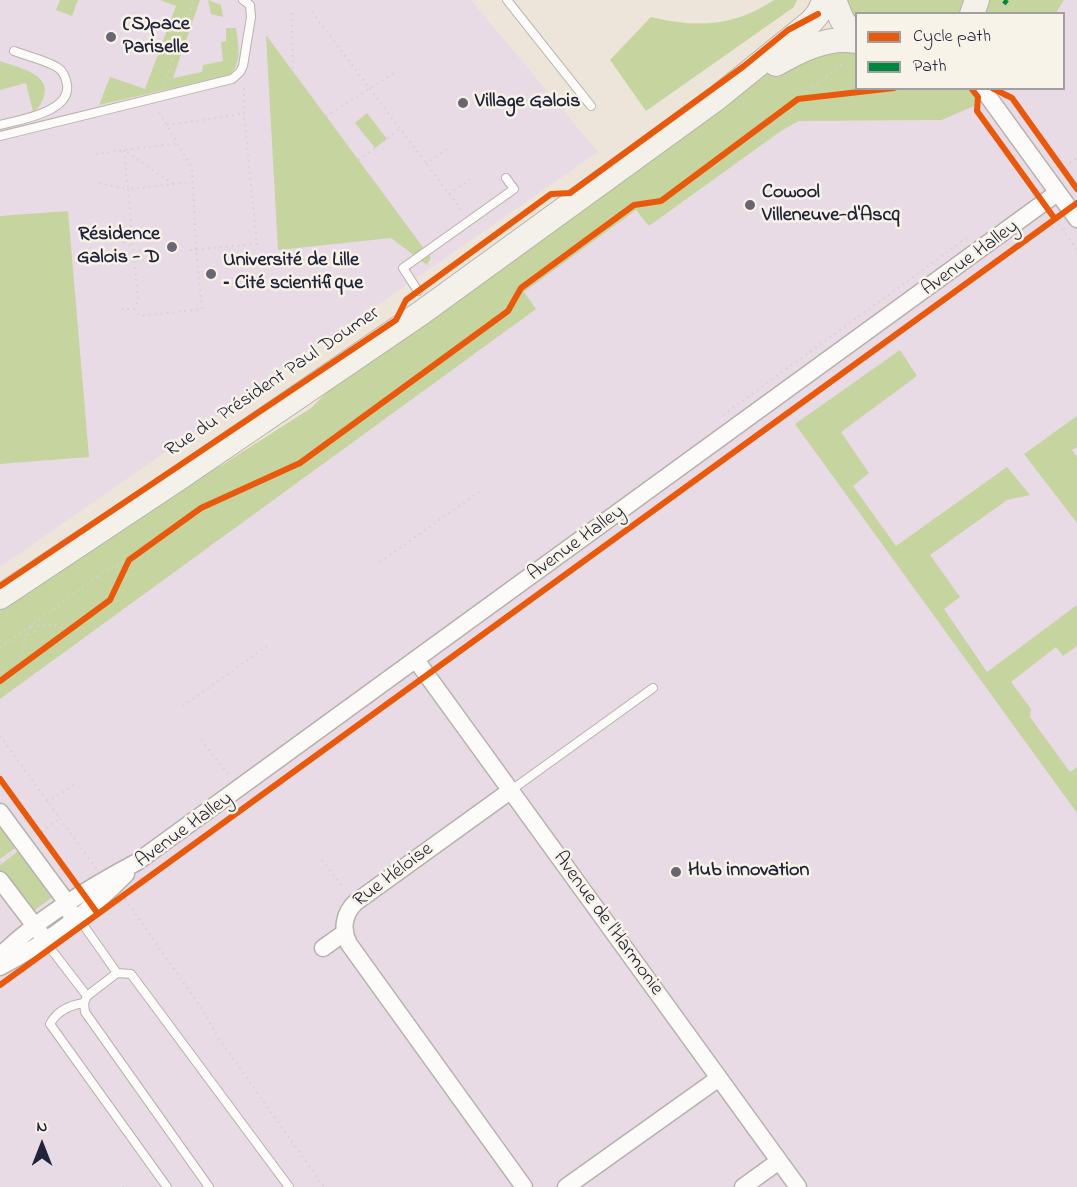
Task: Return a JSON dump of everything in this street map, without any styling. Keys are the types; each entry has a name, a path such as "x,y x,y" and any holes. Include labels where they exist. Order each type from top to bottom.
{"main road":[{"name":"Rue du Président Paul Doumer","path":"3,596 386,338 717,98 800,32 818,14 825,0"},
{"path":"834,0 849,45"},
{"name":"Rue du Président Paul Doumer","path":"717,98 806,48 849,45"}],"street":[{"path":"983,90 1073,214"},
{"name":"Avenue Halley","path":"0,956 43,934 71,914 96,884 137,862 1058,193"},
{"name":"Avenue de l'Harmonie","path":"416,660 798,1187"},
{"name":"Rue Héloise","path":"510,791 356,902 348,911 344,933 349,944 524,1187"},
{"path":"0,812 71,914"},
{"path":"0,880 43,934"},
{"path":"323,948 344,933"},
{"name":"Avenue Halley","path":"0,967 30,950 43,934"},
{"path":"566,1187 719,1078"},
{"path":"743,1187 779,1161"}],"lane":[{"path":"0,136 232,79 243,66 251,16 250,5 243,0"},
{"path":"507,0 591,106"},
{"path":"0,125 36,116 55,107 64,98 67,87 65,77 58,68 14,51"},
{"path":"418,291 404,268 514,189 506,178"},
{"name":"Rue Héloise","path":"510,791 653,688"},
{"path":"71,914 117,973"},
{"path":"43,934 85,999 85,1012 209,1187"},
{"path":"167,1187 50,1024 53,1017 70,1005 85,999 117,973 131,974 289,1187"}],"path":[{"path":"122,309 134,309 140,316 202,309 196,250 192,168 151,100 161,91 194,0"},
{"path":"312,12 469,221"},
{"path":"292,13 293,72"},
{"path":"798,99 849,45 855,60"},
{"path":"190,250 257,244 244,114 243,66"},
{"path":"326,116 394,73"},
{"path":"167,125 244,114"},
{"path":"359,160 400,129"},
{"path":"96,154 178,143"},
{"path":"426,164 450,147"},
{"path":"124,150 138,301 134,309"},
{"path":"124,150 172,184"},
{"path":"1056,159 1067,175"},
{"path":"449,194 474,177"},
{"path":"99,183 128,189 192,182"},
{"path":"1044,203 1077,250"},
{"path":"103,230 133,247"},
{"path":"380,562 479,492"},
{"path":"0,648 109,568 129,560"},
{"path":"31,626 76,624"},
{"path":"31,626 46,647"},
{"path":"16,669 31,626"},
{"path":"183,706 267,646"},
{"path":"0,736 98,870"},
{"path":"201,740 229,775"},
{"path":"47,802 74,785"},
{"path":"33,824 46,842"},
{"path":"322,860 342,886"},
{"path":"123,896 206,1015 217,1036 324,1187"}],"shaded area":[{"name":"Université de Lille ‐ Cité scientifique","path":"0,0 471,0 598,152 0,567"},
{"path":"1064,0 1077,0 1077,1187 0,1187 0,699 535,309 523,292 636,209 649,226 781,131 799,121 942,120 983,101 974,90 1065,90 1065,12 1057,12"}],"green space":[{"path":"60,0 78,0 72,16 56,10"},
{"path":"160,0 200,0 173,78 202,72 203,65 223,61 221,42 226,41 226,28 236,28 239,53 237,64 230,75 99,105 110,77 145,89 176,6"},
{"path":"208,0 221,5 223,17 211,14"},
{"path":"774,0 797,0 794,7 646,111 610,60 651,17 684,23 714,23 744,16"},
{"path":"842,0 968,0 962,12 855,12 855,24"},
{"path":"985,0 1064,0 1057,12 981,12"},
{"path":"266,35 431,258 427,265 391,238 278,250"},
{"path":"855,51 855,90 974,90 983,102 942,120 799,121 781,131 649,226 636,210 524,292 536,309 0,699 0,606 186,483 222,465 311,408 341,378 763,76 809,54"},
{"path":"0,61 31,72 42,82 45,88 44,96 40,105 33,112 26,83 0,90"},
{"path":"367,113 387,139 375,148 355,123"},
{"path":"68,211 89,457 0,464 0,216"},
{"path":"900,350 917,376 841,432 869,473 853,486 896,546 1007,467 1030,495 1007,500 930,555 960,597 944,609 987,672 1077,605 1077,646 1063,656 1056,647 1011,682 1031,709 1030,717 1070,772 1077,767 1077,813 795,424"},
{"path":"1077,416 1077,447 1072,450 1077,457 1077,523 1024,454"},
{"path":"0,821 18,846 0,859"},
{"path":"21,849 51,898 31,913 0,872 0,865"}],"marked path":[{"path":"1004,4 1007,0"}],"cycle path":[{"path":"0,586 396,320 406,300 551,194 570,193 744,66 788,30 818,14"},
{"path":"0,681 110,600 129,560 201,508 300,463 508,311 521,288 634,205 661,201 798,99 877,90"},
{"path":"973,90 978,97 977,111 1055,219"},
{"path":"996,90 1012,98 1077,189"},
{"path":"0,985 1077,203"},
{"path":"0,779 98,914"}],"place":[{"name":"(S)pace Pariselle","path":"111,37"},
{"name":"Village Galois","path":"463,103"},
{"name":"Cowool Villeneuve-d'Ascq","path":"750,205"},
{"name":"Résidence Galois - D","path":"172,247"},
{"name":"Université de Lille ‐ Cité scientifique","path":"211,274"},
{"name":"Hub innovation","path":"676,872"}]}
